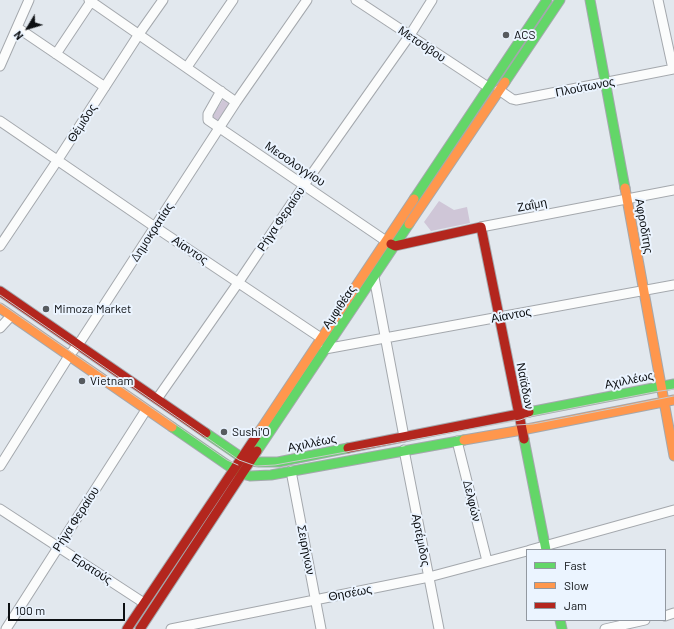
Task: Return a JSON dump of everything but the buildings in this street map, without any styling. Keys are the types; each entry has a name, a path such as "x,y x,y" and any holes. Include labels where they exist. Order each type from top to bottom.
{"main road":[{"name":"Αμφιθέας","path":"127,629 546,0"},
{"name":"Αμφιθέας","path":"143,625 250,461 560,0"},
{"name":"Αφροδίτης","path":"590,0 674,456"},
{"name":"Ζαΐμη","path":"395,246 481,227"},
{"name":"Ναϊάδων","path":"481,227 545,548"},
{"name":"Μεσολογγίου","path":"386,241 395,246"},
{"name":"Αχιλλέως","path":"0,291 241,457 250,461 267,463 278,462 674,384"},
{"name":"Αχιλλέως","path":"0,308 233,469 250,476 262,476 522,430 674,400"},
{"path":"143,625 152,629"}],"street":[{"path":"0,66 29,0"},
{"path":"56,54 91,0 236,102"},
{"name":"Θέμιδος","path":"0,246 58,161 104,87 163,0"},
{"path":"187,67 233,0"},
{"name":"Δημοκρατίας","path":"0,466 69,356 78,345 236,102 307,0"},
{"name":"Μετσόβου","path":"356,0 488,87"},
{"name":"Ρήγα Φεραίου","path":"157,399 304,185 410,35 432,0"},
{"path":"658,0 674,69"},
{"path":"18,28 104,87"},
{"name":"Πλούτωνος","path":"499,90 516,100 674,69"},
{"name":"Μεσολογγίου","path":"221,92 208,114 208,120 386,241"},
{"name":"Αίαντος","path":"0,121 321,338"},
{"name":"Ζαΐμη","path":"481,227 674,190"},
{"path":"374,277 404,438"},
{"name":"Αίαντος","path":"325,350 674,285"},
{"path":"0,328 11,316"},
{"name":"Ρήγα Φεραίου","path":"6,629 146,410"},
{"name":"Δελφών","path":"457,441 487,561"},
{"name":"Αρτέμιδος","path":"404,450 439,629"},
{"name":"Σειρήνων","path":"291,471 321,629"},
{"name":"Ερατούς","path":"0,509 144,603"},
{"path":"545,548 674,510"},
{"name":"Θησέως","path":"171,629 316,599 429,578 526,551"},
{"path":"605,629 641,621"}],"shaded area":[{"path":"224,98 232,103 218,125 210,120"},
{"path":"439,201 454,210 467,207 470,223 431,231 424,222"}],"tram line":[{"path":"0,295 239,460 256,466 275,465 520,420 532,416 674,389"},
{"path":"0,303 227,460 238,465"},
{"path":"517,425 533,424 674,396"}],"traffic: fast":[{"path":"414,199 547,0"},
{"path":"505,82 560,0"},
{"path":"590,0 625,188"},
{"path":"257,451 409,224"},
{"path":"529,412 674,384"},
{"path":"172,427 233,469 250,476 271,475 464,440"},
{"path":"206,433 241,457 250,461 259,462 278,462 348,448"},
{"path":"524,439 546,549"},
{"path":"560,621 562,629"}],"traffic: slow":[{"path":"409,224 505,82"},
{"path":"625,188 674,456"},
{"path":"259,432 414,199"},
{"path":"0,308 172,427"},
{"path":"464,440 674,400"}],"traffic: jam":[{"path":"391,244 395,246 481,227 524,439"},
{"path":"0,291 206,433"},
{"path":"348,448 529,412"},
{"path":"127,629 259,432"},
{"path":"140,629 257,451"}],"place":[{"name":"ACS","path":"506,35"},
{"name":"Mimoza Market","path":"46,309"},
{"name":"Vietnam","path":"82,381"},
{"name":"Sushi'O","path":"224,432"}]}
